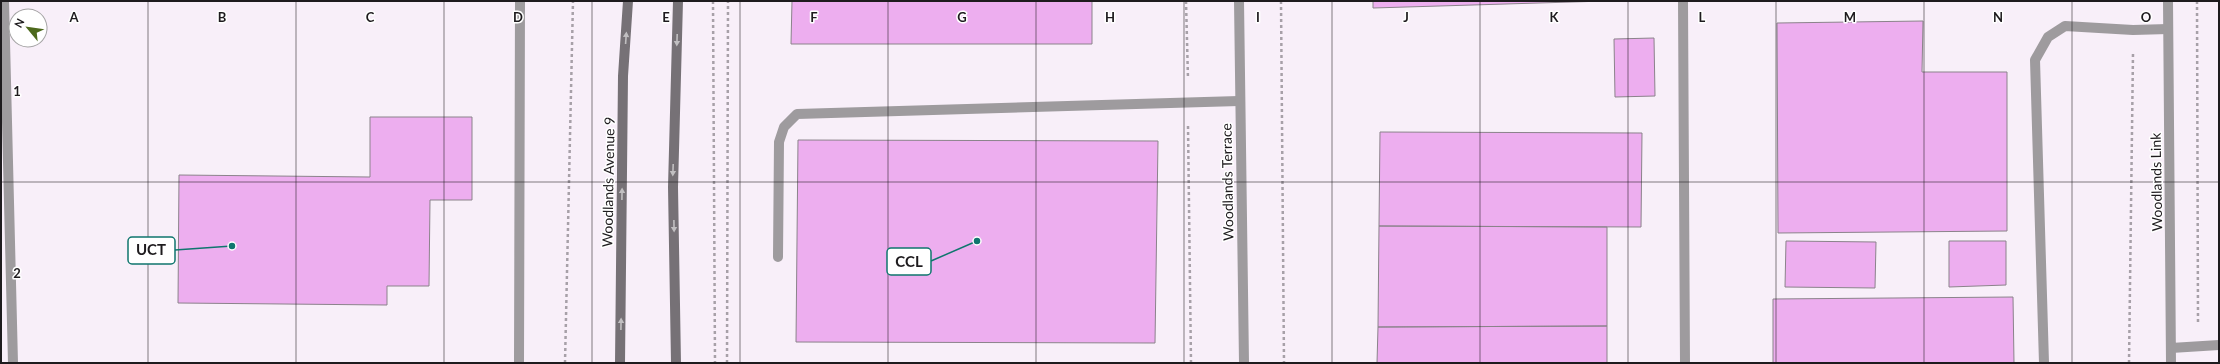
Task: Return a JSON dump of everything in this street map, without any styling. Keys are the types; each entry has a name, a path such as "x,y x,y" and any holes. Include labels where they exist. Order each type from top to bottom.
{"main road":[{"name":"Woodlands Avenue 9","path":"620,363 623,76 628,1"},
{"path":"676,363 673,187 678,1"}],"street":[{"path":"4,1 13,363"},
{"path":"519,363 520,1"},
{"name":"Woodlands Terrace","path":"1239,1 1239,101 1244,363"},
{"path":"1683,1 1685,363"},
{"name":"Woodlands Link","path":"2168,1 2171,363"},
{"path":"2044,363 2035,60 2048,37 2065,26 2133,30 2168,29"},
{"path":"778,257 779,142 784,127 797,114 1239,101"},
{"path":"2171,348 2219,346"}],"path":[{"path":"565,363 573,1"},
{"path":"713,1 715,363"},
{"path":"727,363 728,1"},
{"path":"1186,1 1191,363"},
{"path":"1281,1 1284,363"},
{"path":"2196,1 2199,347"},
{"path":"2129,363 2133,30"}],"building":[{"path":"792,1 1092,1 1092,44 791,44"},
{"path":"1373,1 1605,1 1373,8"},
{"path":"1923,21 1922,72 2007,72 2007,231 1778,233 1777,23"},
{"path":"1654,38 1655,96 1615,97 1614,39"},
{"path":"370,117 472,117 472,200 430,200 429,286 387,286 387,305 178,303 179,175 370,177"},
{"path":"1380,132 1642,133 1641,227 1379,226"},
{"path":"798,140 1158,141 1155,343 796,342"},
{"path":"1379,226 1607,227 1607,326 1378,327"},
{"path":"1786,241 1876,242 1875,288 1785,287"},
{"path":"1949,241 2006,241 2006,285 1949,287"},
{"path":"2013,297 2014,363 1773,363 1773,299"},
{"path":"1607,326 1607,363 1377,363 1378,327"}],"place":[{"name":"CCL","path":"977,241"},
{"name":"UCT","path":"232,246"}]}
